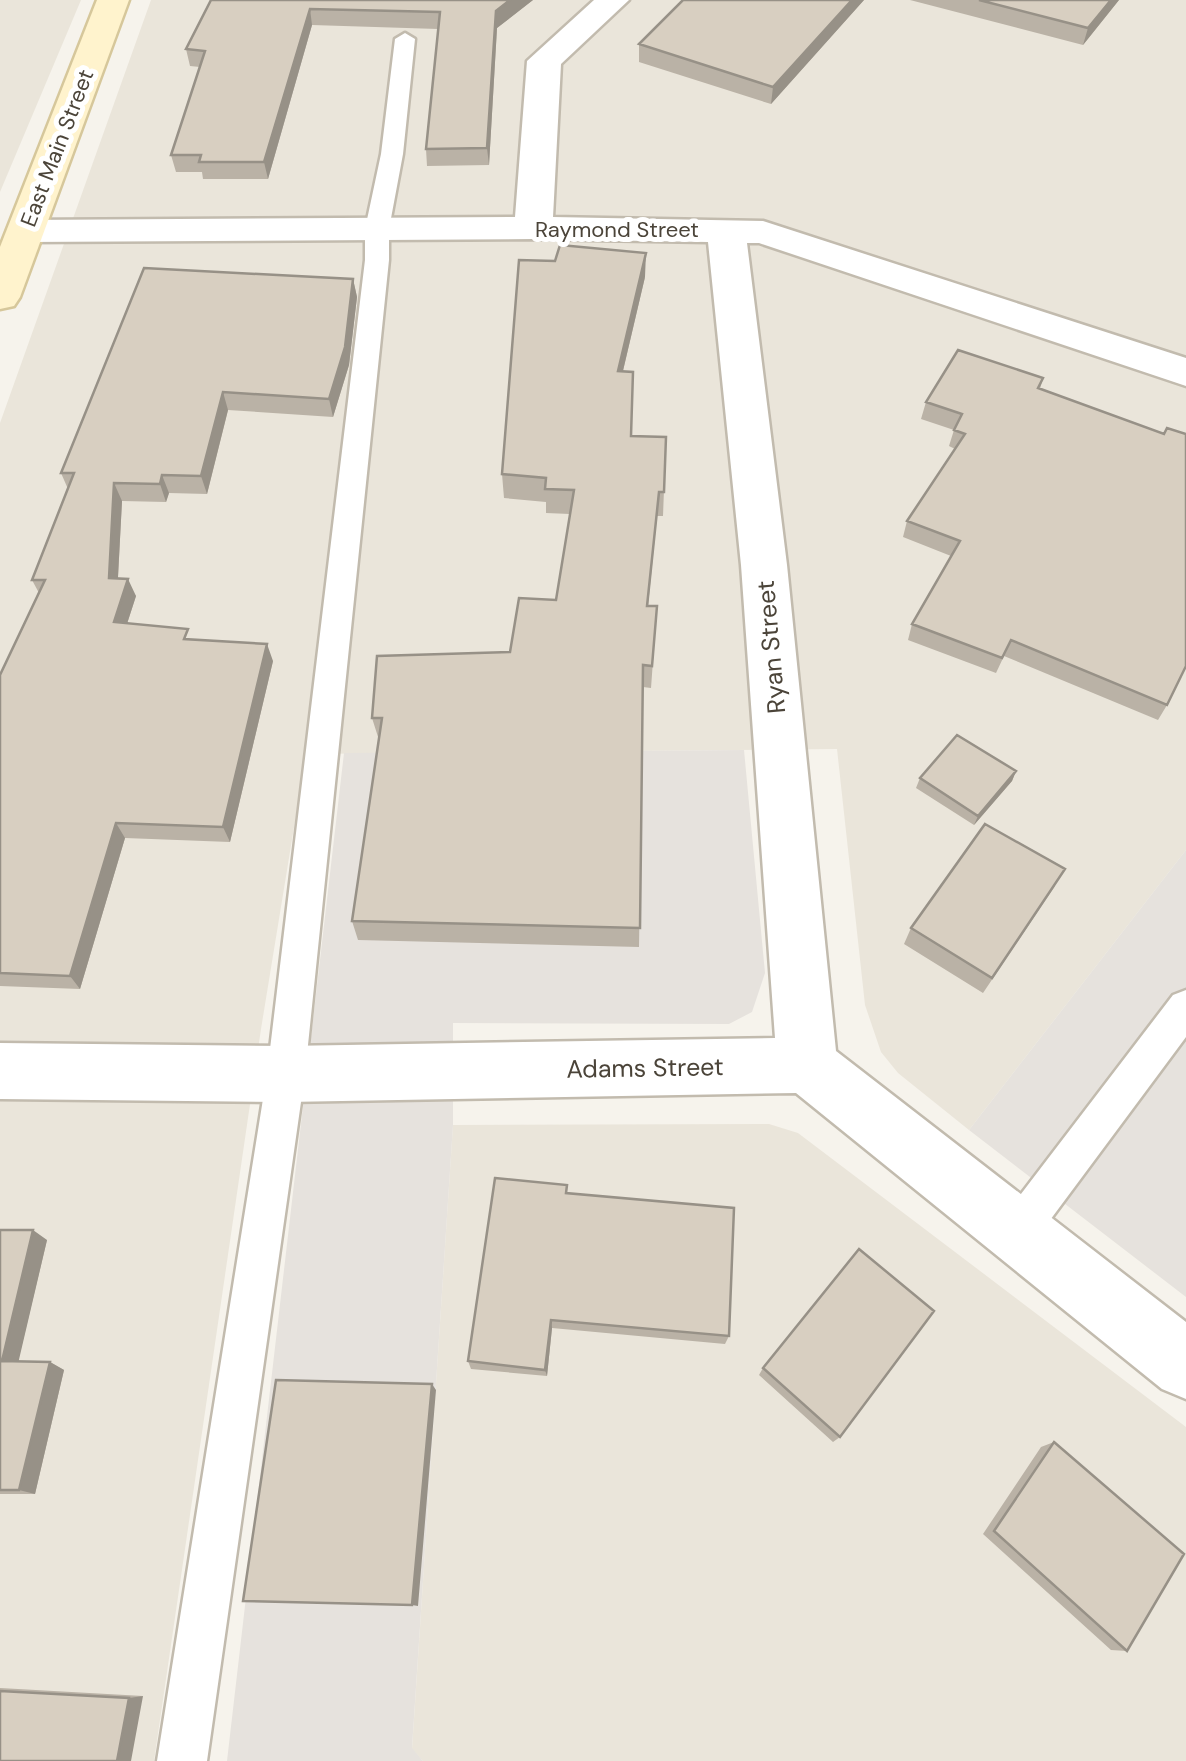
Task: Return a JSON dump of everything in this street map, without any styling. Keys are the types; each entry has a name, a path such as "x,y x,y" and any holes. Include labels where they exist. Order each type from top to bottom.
{"main road":[{"name":"East Main Street","path":"0,297 114,0"}],"street":[{"path":"533,228 544,61 613,0"},
{"name":"Raymond Street","path":"26,231 533,228 763,232 1186,372"},
{"name":"Ryan Street","path":"726,229 764,565 808,1065"},
{"path":"808,1065 1186,1364"},
{"name":"Adams Street","path":"0,1071 286,1074 808,1065"}],"lane":[{"path":"182,1761 286,1074 377,260 377,229 392,154 404,39"},
{"path":"1019,1229 1186,1006"}],"shaded area":[{"path":"0,0 81,0 0,192"},
{"path":"151,0 1186,0 1186,850 969,1130 898,1073 881,1052 865,1005 837,749 306,754 261,1029 154,1761 0,1761 0,423"},
{"path":"744,750 765,973 752,1012 729,1024 453,1023 453,1125 412,1748 423,1761 227,1761 344,753"},
{"path":"1186,850 1186,1297 969,1130"},
{"path":"769,1124 798,1133 1186,1427 1186,1761 423,1761 412,1749 453,1125"}],"building":[{"path":"211,0 510,0 496,11 487,148 426,149 440,12 310,9 264,162 199,162 201,155 171,155 205,51 186,49"},
{"path":"683,0 852,0 773,87 639,44"},
{"path":"979,0 1111,0 1088,28"},
{"path":"560,245 646,253 618,371 633,372 631,436 666,437 664,492 659,492 647,606 657,606 652,666 643,665 640,928 352,921 382,718 372,718 377,656 510,652 519,598 556,600 574,490 545,489 546,478 502,474 519,260 555,261"},
{"path":"144,268 353,279 345,347 329,399 223,392 201,476 162,475 160,484 114,483 109,578 128,579 114,622 188,629 184,639 267,644 223,827 116,823 70,976 0,973 0,675 45,580 32,580 74,473 61,473"},
{"path":"958,350 1043,378 1038,388 1164,434 1167,428 1186,434 1186,666 1167,705 1011,640 1002,658 912,624 960,541 907,521 965,434 954,430 962,414 926,402"},
{"path":"957,735 1016,771 978,816 920,778"},
{"path":"985,824 1065,869 992,978 911,928"},
{"path":"495,1178 567,1185 566,1193 734,1208 729,1336 551,1320 545,1370 468,1361"},
{"path":"0,1230 33,1230 2,1361 50,1362 19,1490 0,1490"},
{"path":"859,1249 934,1311 840,1437 763,1368"},
{"path":"276,1380 432,1384 412,1605 243,1601"},
{"path":"1054,1442 1184,1554 1127,1651 994,1531"},
{"path":"0,1691 129,1698 117,1761 0,1761"}]}
